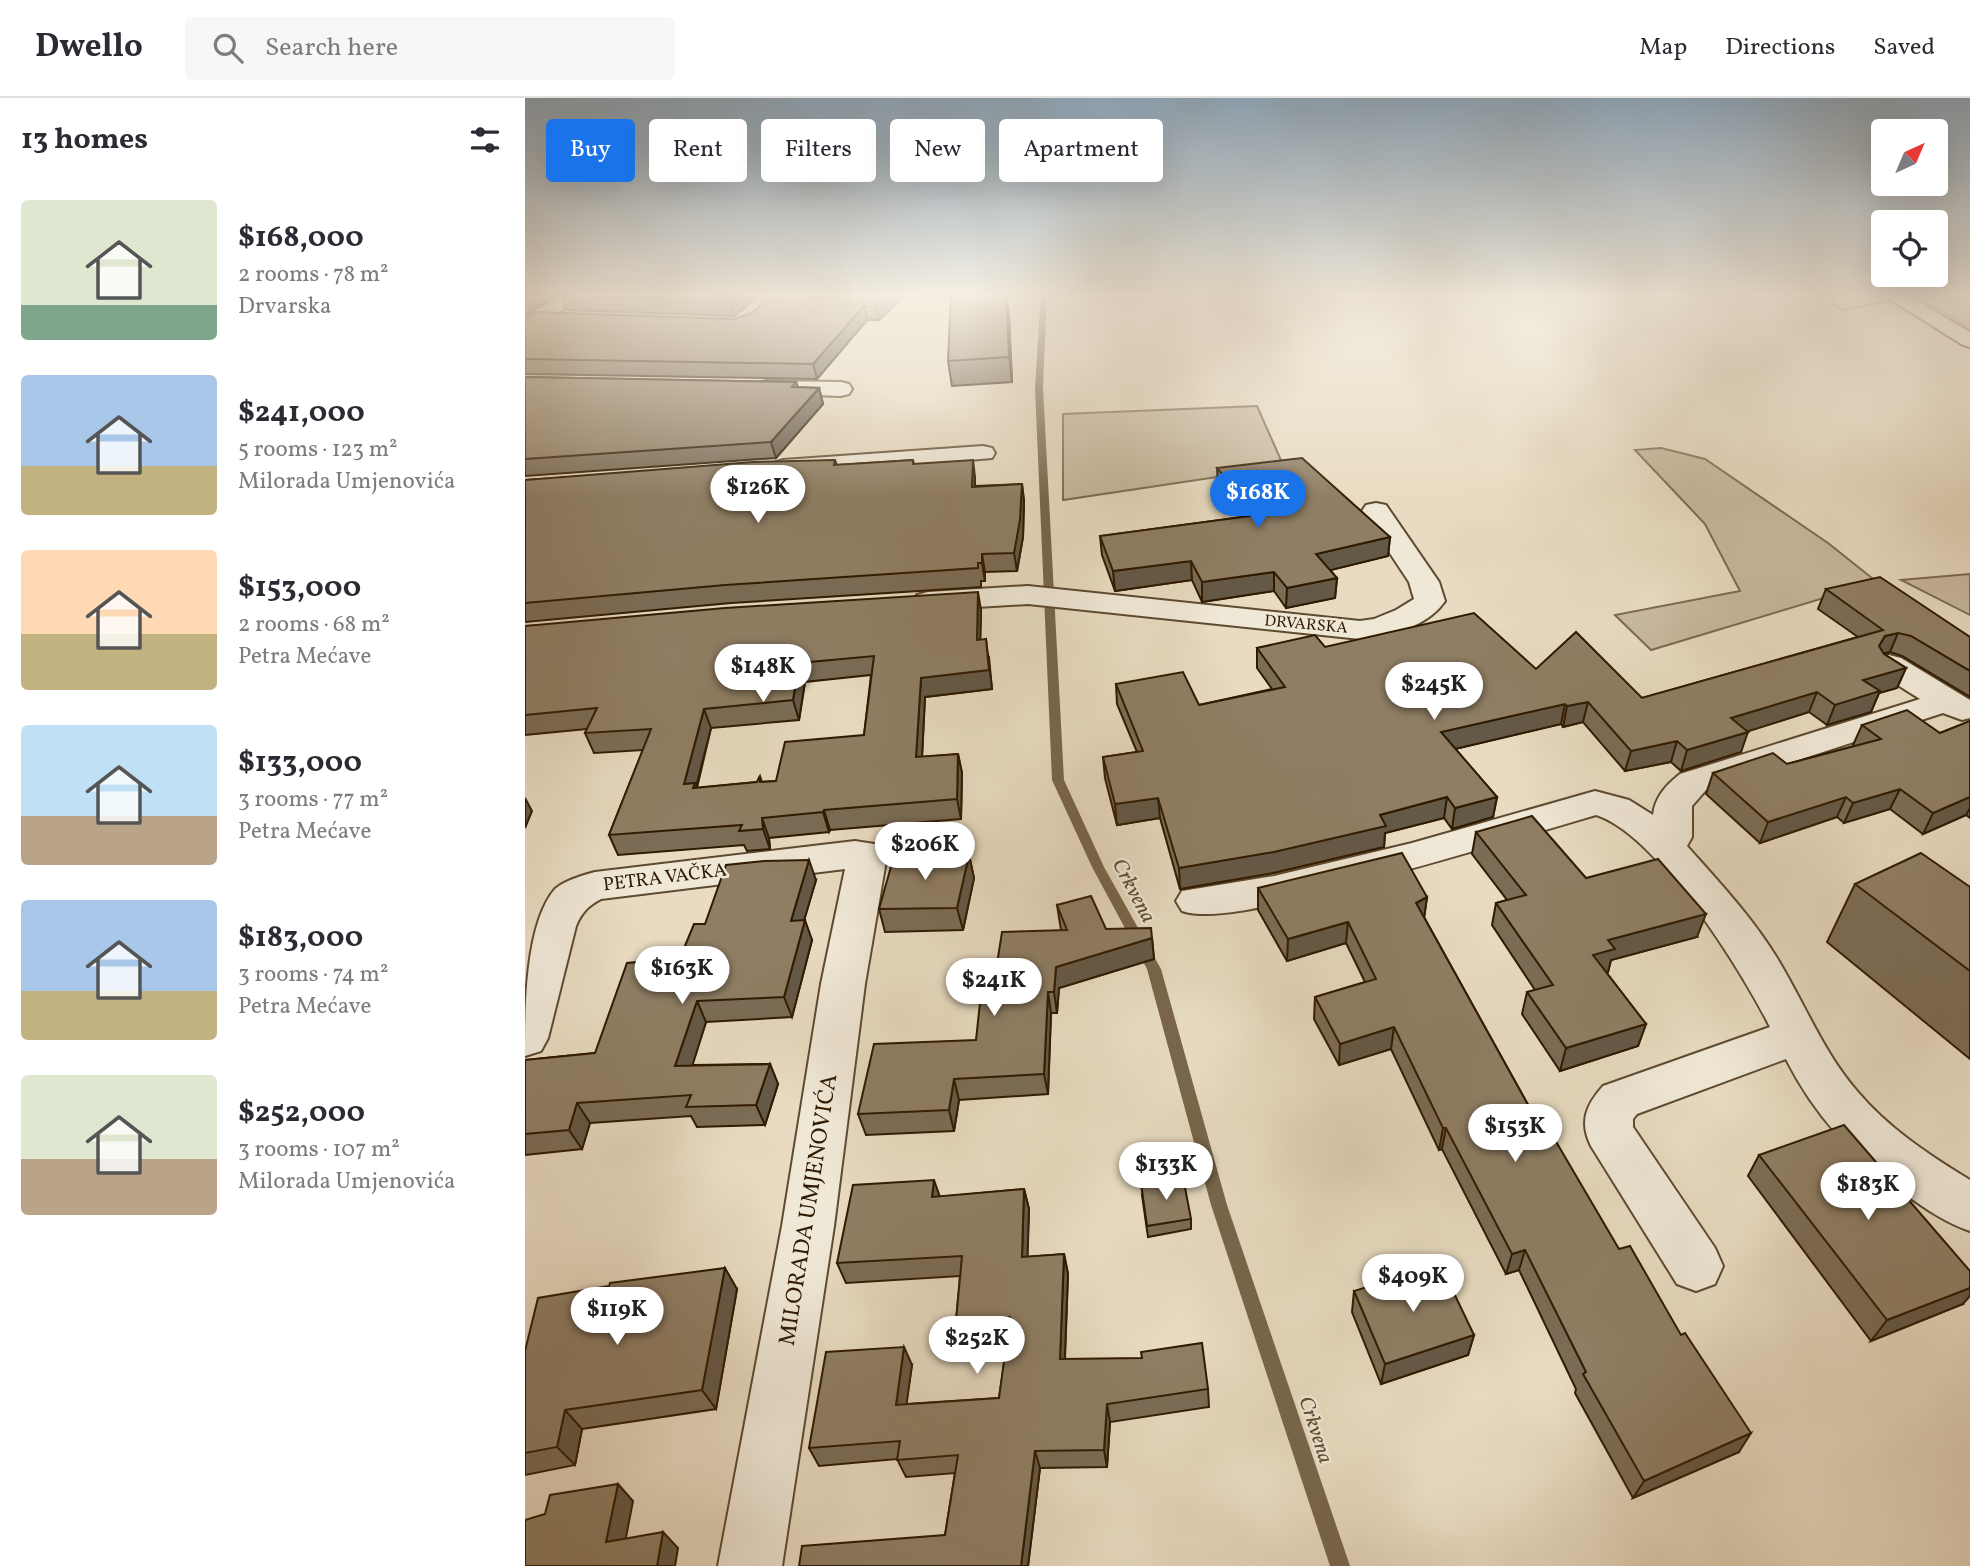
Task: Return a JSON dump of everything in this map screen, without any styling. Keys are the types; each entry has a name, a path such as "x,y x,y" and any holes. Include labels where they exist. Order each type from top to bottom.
{"street":[{"path":"745,387 841,389"},
{"path":"762,470 983,453"},
{"name":"DRVARSKA","path":"897,603 1028,596 1321,627 1360,630 1379,628 1422,609 1430,600 1424,582 1376,511"},
{"path":"1889,665 1959,708"},
{"path":"1664,846 1673,837 1670,815 1672,802 1693,782 1959,708"},
{"path":"1196,901 1274,890 1413,856 1595,803 1618,808 1630,815 1664,846 1725,915 1745,944 1828,1090 1861,1128 1938,1189 1970,1208"},
{"name":"PETRA VAČKA","path":"525,1038 555,928 565,903 578,893 609,885 842,855 867,855"},
{"name":"MILORADA UMJENOVIĆA","path":"750,1566 808,1226 843,984 867,855"},
{"path":"1696,1266 1608,1131 1606,1121 1609,1113 1620,1100 1797,1036"}],"shaded area":[{"path":"1257,406 1284,467 1063,500 1063,414"},
{"path":"1661,448 1705,459 1828,543 1877,582 1651,650 1615,615 1740,591 1705,524 1635,450"},
{"path":"1970,574 1970,615 1901,580"}],"building":[{"path":"669,362 815,362 813,364"},
{"path":"525,377 796,382 792,387 819,388 771,442 525,459"},
{"path":"1302,458 1390,537 1316,554 1337,578 1287,588 1274,572 1202,582 1191,561 1113,571 1100,536 1257,515 1217,468"},
{"path":"835,460 834,465 913,460 913,464 973,460 972,487 1022,484 1020,520 1014,553 982,554 982,563 978,563 978,568 725,585 525,603 525,480 753,462"},
{"path":"1880,577 1970,637 1970,671 1911,636 1898,633 1885,636 1879,646 1884,654 1906,668 1863,680 1880,691 1835,705 1817,692 1731,718 1748,732 1687,750 1677,741 1631,751 1588,702 1567,706 1565,704 1441,732 1497,797 1455,808 1447,797 1380,815 1386,826 1274,852 1179,868 1158,798 1115,804 1103,757 1143,751 1116,684 1183,672 1199,705 1285,687 1257,648 1315,635 1325,647 1474,613 1536,669 1576,632 1642,698 1883,630 1826,589"},
{"path":"978,592 977,640 986,639 989,670 921,678 916,757 958,754 957,799 762,818 763,829 739,831 742,825 609,835 651,729 585,733 597,708 525,715 525,626 725,608","holes":["874,656 864,735 785,742 776,781 760,782 760,776 757,782 693,788 695,783 684,784 704,709 793,700 799,663"]},
{"path":"1907,710 1940,733 1970,721 1970,797 1933,813 1900,789 1853,803 1846,797 1768,822 1713,773 1773,753 1787,764 1881,739 1862,725"},
{"path":"1532,816 1586,878 1658,859 1706,914 1608,940 1615,949 1593,955 1646,1024 1566,1048 1527,992 1553,985 1496,903 1526,895 1476,832"},
{"path":"1402,853 1427,897 1416,903 1542,1130 1548,1128 1619,1249 1630,1246 1681,1335 1685,1333 1751,1433 1644,1481 1583,1374 1586,1372 1525,1250 1512,1254 1446,1128 1443,1128 1394,1027 1340,1044 1315,997 1376,979 1348,922 1288,939 1258,888"},
{"path":"1921,853 1970,887 1970,971 1855,884"},
{"path":"969,855 957,908 879,909 894,856"},
{"path":"809,860 791,921 805,920 784,997 697,1001 675,1066 770,1064 756,1105 686,1107 691,1095 577,1103 569,1130 525,1134 525,1060 595,1053 627,963 680,958 694,924 705,924 726,865"},
{"path":"1091,896 1106,929 1151,928 1152,938 1056,967 1054,992 1048,992 1044,1074 954,1079 949,1110 858,1114 874,1044 976,1040 980,1003 991,1002 1002,932 1067,930 1057,905"},
{"path":"1844,1125 1970,1271 1970,1288 1887,1320 1759,1155"},
{"path":"1183,1177 1191,1219 1147,1226 1141,1184"},
{"path":"934,1180 932,1197 1024,1189 1022,1257 1064,1254 1060,1359 1142,1358 1141,1352 1202,1343 1208,1389 1107,1404 1104,1450 1035,1451 1021,1566 799,1566 802,1546 945,1535 958,1455 897,1460 900,1441 809,1448 826,1352 904,1347 896,1405 999,1398 1010,1317 956,1321 962,1256 837,1263 853,1185"},
{"path":"1440,1264 1474,1335 1385,1364 1354,1291"},
{"path":"725,1268 702,1390 565,1410 557,1447 525,1453 525,1351 538,1298 609,1286 610,1283"},
{"path":"618,1484 606,1542 663,1532 657,1566 525,1566 525,1520 545,1514 550,1495"}],"waterway":[{"name":"Crkvena","path":"1040,362 1039,388 1058,780 1098,867 1154,969 1219,1205 1340,1566"}]}
